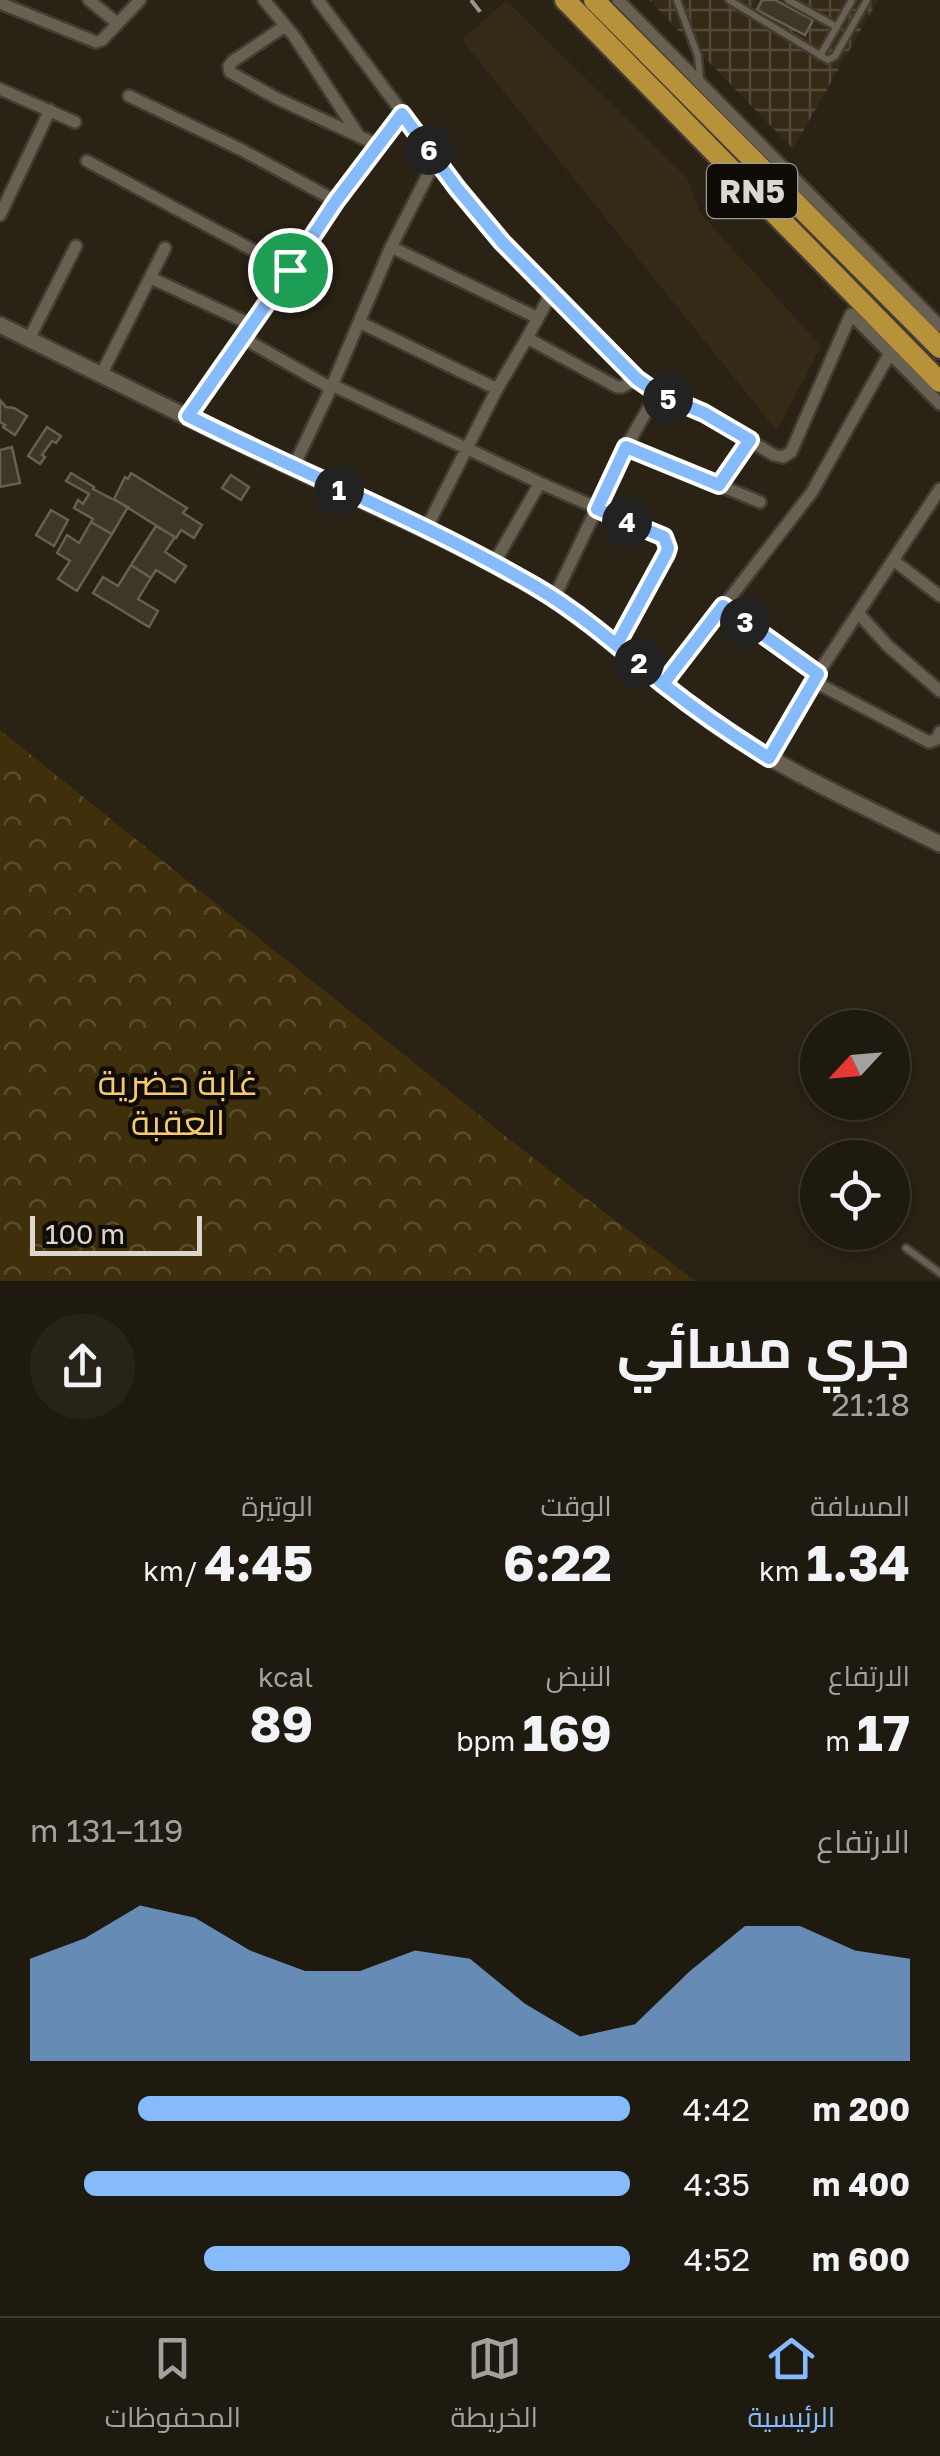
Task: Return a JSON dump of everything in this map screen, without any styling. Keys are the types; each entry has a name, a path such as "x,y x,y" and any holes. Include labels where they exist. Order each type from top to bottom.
{"highway":[{"name":"RN5","path":"565,0 940,382"},
{"name":"RN5","path":"594,0 940,348"}],"street":[{"path":"89,0 116,23"},
{"path":"0,3 96,42 140,0"},
{"path":"264,0 294,36 359,136"},
{"path":"318,0 502,242 637,379 657,393 704,413 778,457 791,452 851,314 940,404"},
{"path":"618,0 940,326"},
{"path":"284,26 233,62 230,72 378,145"},
{"path":"0,89 76,122"},
{"path":"129,96 336,201"},
{"path":"0,215 50,110"},
{"path":"188,416 336,201 402,114"},
{"path":"293,468 392,247 436,160"},
{"path":"87,161 290,270"},
{"path":"29,340 76,246"},
{"path":"392,247 538,318"},
{"path":"100,375 165,248"},
{"path":"151,278 252,325"},
{"path":"426,530 552,292"},
{"path":"358,322 498,389"},
{"path":"0,325 493,564 554,598 713,722 769,758 940,844"},
{"path":"242,338 332,386 664,537 668,548 617,644"},
{"path":"527,338 616,387 637,379"},
{"path":"663,684 812,492 890,353"},
{"path":"554,598 626,447 657,393"},
{"path":"719,485 750,440"},
{"path":"626,447 760,502"},
{"path":"493,564 540,483"},
{"path":"769,758 815,677 939,492"},
{"path":"893,560 940,596"},
{"path":"723,606 815,677 929,742 937,739 940,732"},
{"path":"858,613 940,691"}],"lane":[{"path":"677,0 698,56 700,81"},
{"path":"788,0 836,27"},
{"path":"820,56 852,0"},
{"path":"733,1 828,60 834,58 867,0"},
{"path":"909,1250 940,1273"}],"shaded area":[{"path":"506,0 688,179 700,213 821,346 777,431 462,40"},
{"path":"649,0 878,0 793,149"}],"green space":[{"name":"غابة حضرية العقبة","path":"0,730 519,1147 695,1281 0,1281"}],"building":[{"path":"762,0 775,0 813,20 805,35 757,10"},
{"path":"0,400 27,416 15,435 0,422"},
{"path":"47,427 61,436 56,443 52,441 40,464 28,456"},
{"path":"12,447 20,483 0,487 0,450"},
{"path":"71,473 128,507 112,534 74,508 78,500 83,504 89,494 66,481"},
{"path":"131,473 187,508 183,513 202,525 194,538 181,530 176,538 114,499"},
{"path":"231,475 249,487 241,500 222,488"},
{"path":"51,510 68,520 54,546 36,535"},
{"path":"91,522 112,534 77,591 58,579 70,561 57,553 67,535 79,543"},
{"path":"156,526 175,537 165,552 186,566 175,582 156,570 151,578 131,565"},
{"path":"131,565 151,578 138,599 158,611 149,627 93,593 103,577 118,586"}],"railway":[{"path":"471,0 481,13"}],"route":[{"path":"290,270 188,416 426,530 554,598 617,644 663,684 713,722 769,758 818,674 723,606 663,684 617,644 666,554 667,542 664,537 597,509 626,447 719,485 750,440 637,379 502,242 402,114 290,270"}]}
